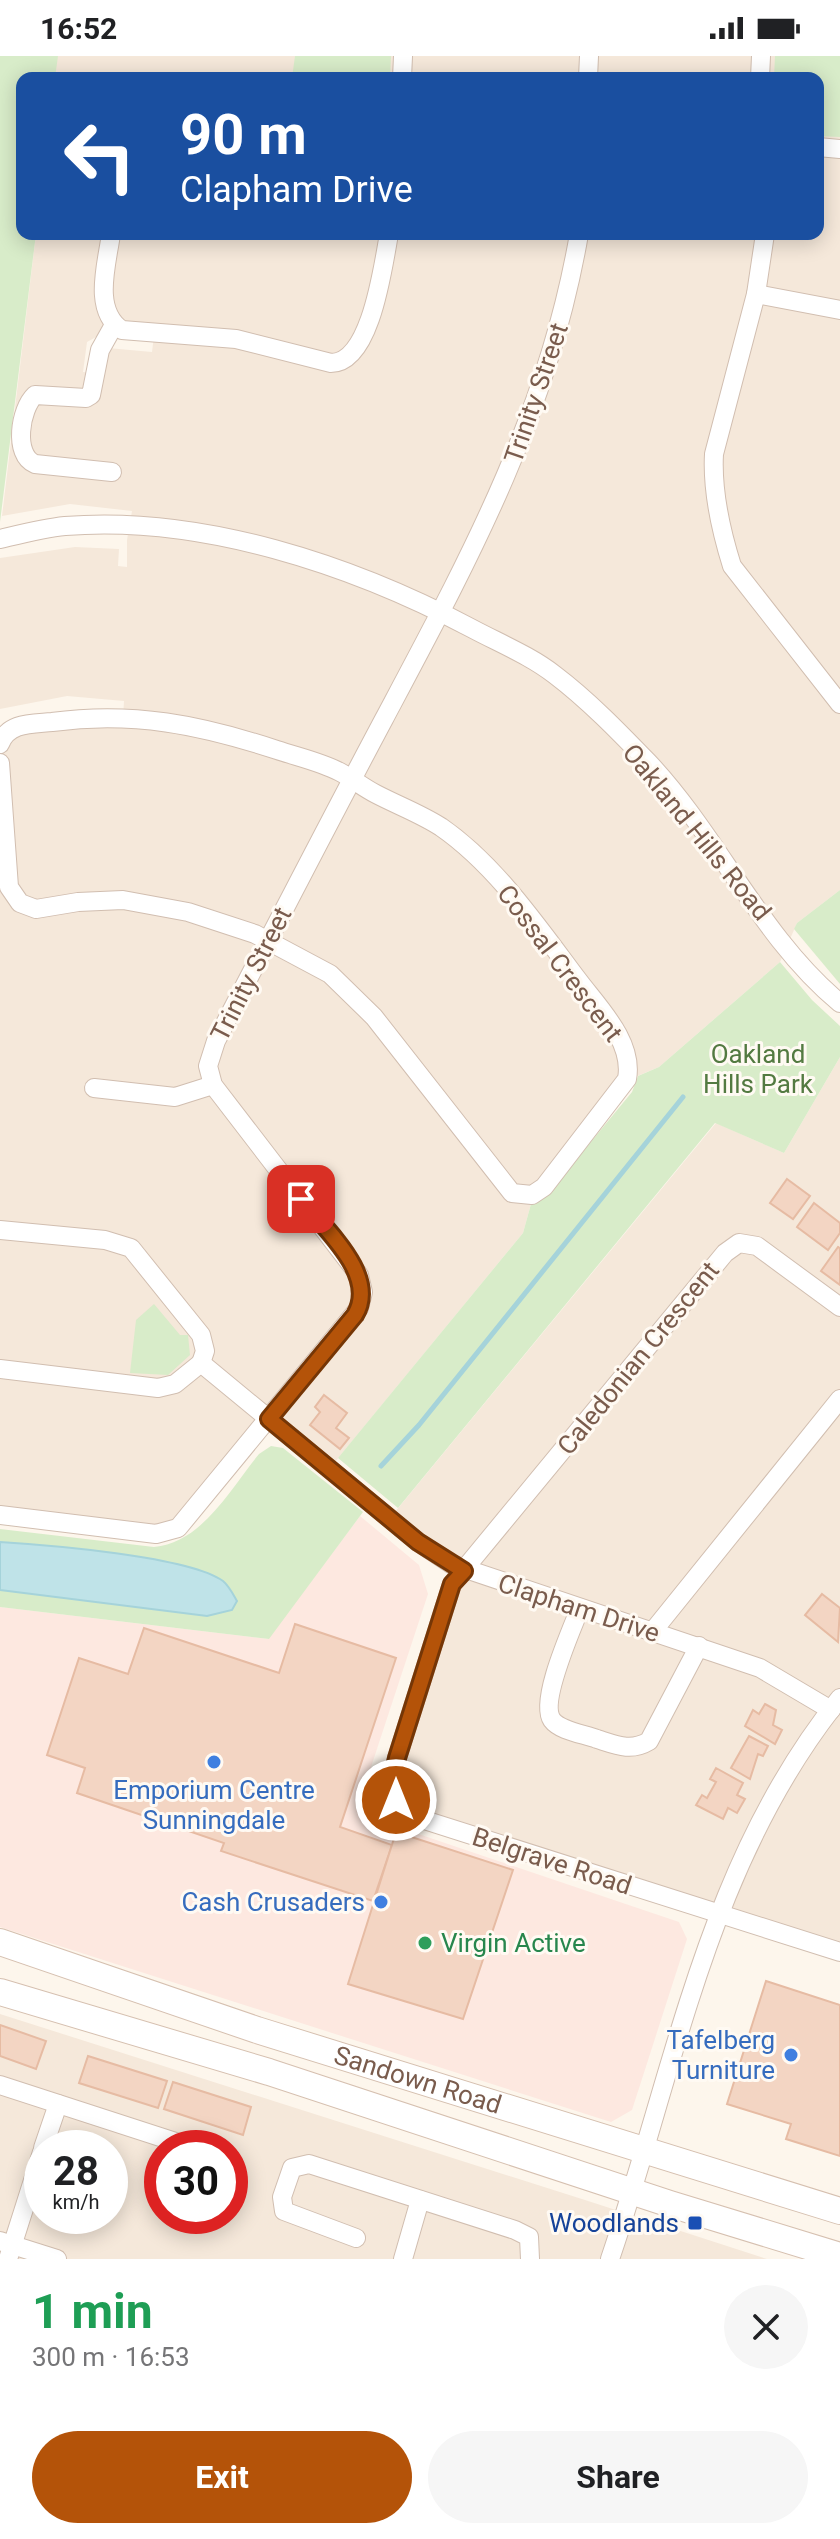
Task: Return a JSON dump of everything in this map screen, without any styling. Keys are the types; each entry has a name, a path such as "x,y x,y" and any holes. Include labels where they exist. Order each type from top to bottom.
{"main road":[{"name":"Sandown Road","path":"0,1942 257,2030 840,2211"},
{"name":"Sandown Road","path":"0,1992 269,2072 633,2192 840,2256"}],"street":[{"path":"110,240 103,296 114,325 127,332 236,339 339,363 347,361 360,346 375,302 388,240"},
{"name":"Trinity Street","path":"213,1085 208,1066 212,1052 498,496 529,424 560,324 578,240"},
{"path":"764,240 756,294 714,454 713,470 724,541 742,583 783,628 840,704"},
{"path":"756,294 840,310"},
{"path":"112,472 35,464 24,458 20,449 27,404 35,395 86,398 91,395 100,350 114,325"},
{"name":"Oakland Hills Road","path":"0,539 62,526 97,525 215,535 394,589 554,674 650,764 792,952 822,988 840,1003"},
{"path":"0,744 7,732 18,726 90,717 163,721 192,724 235,736 329,767 352,780"},
{"path":"0,763 9,887 20,903 36,909 100,900 152,903 201,916 268,941"},
{"name":"Cossal Crescent","path":"268,941 330,974 361,1002 507,1189 518,1196 532,1195 544,1187 627,1079 629,1060 624,1045 535,922 495,877 438,826 352,780"},
{"path":"0,1515 156,1534 172,1531 189,1518 355,1315 362,1300 362,1283 354,1268 213,1085 175,1097 94,1088"},
{"path":"0,1230 105,1240 131,1248 201,1335 205,1351 201,1363 175,1384 158,1388 0,1369"},
{"name":"Caledonian Crescent","path":"464,1571 732,1247 747,1243 757,1246 840,1307"},
{"name":"Clapham Drive","path":"201,1363 418,1542 464,1571 699,1646 760,1668 835,1704"},
{"path":"653,1631 840,1399"},
{"name":"Belgrave Road","path":"464,1571 452,1584 397,1758 391,1786 396,1800 418,1818 717,1914"},
{"path":"580,1608 550,1694 549,1713 559,1726 613,1745 633,1749 649,1741 699,1646"},
{"path":"610,2259 717,1914 770,1800 835,1704"},
{"path":"717,1914 840,1952"},
{"path":"0,2085 144,2132"},
{"path":"49,2130 58,2104"},
{"path":"356,2238 284,2211 282,2197 292,2168 309,2164 524,2234 532,2243 530,2259"},
{"path":"403,2259 420,2200"},
{"path":"24,2201 7,2248 57,2259"}],"shaded area":[{"path":"57,56 840,56 840,890 797,923 780,962 659,1067 628,1080 531,1204 523,1233 330,1468 270,1419 179,1528 0,1516 0,740 2,737 123,718 124,701 67,696 0,709 0,558 75,547 119,549 118,566 127,567 127,540 132,511 70,504 2,516 35,240 824,240 824,72 55,72","holes":["114,327 154,336 152,352 108,348 105,374 83,372 87,342"]},
{"path":"840,1057 840,1953 418,1818 392,1786 464,1570 390,1518 716,1123 784,1153"},
{"path":"360,1516 419,1565 428,1594 371,1767 383,1822 679,1922 687,1939 632,2110 611,2122 0,1927 0,1607 268,1639"},
{"path":"0,2014 585,2200 767,2259 0,2259"}],"green space":[{"path":"0,56 58,56 56,72 16,72 16,240 35,240 0,522"},
{"path":"295,56 391,56 390,72 293,72"},
{"path":"775,56 840,56 840,137 824,136 824,72 774,72"},
{"path":"840,890 840,984 794,929 797,923"},
{"name":"Oakland Hills Park","path":"780,962 812,1000 840,1026 840,1057 784,1153 715,1123 398,1508 338,1458 523,1233 531,1204 547,1195 632,1092 638,1076 659,1067"},
{"path":"154,1304 180,1335 188,1335 190,1355 168,1375 130,1373 136,1320"},
{"path":"271,1446 283,1448 363,1512 269,1639 0,1607 0,1529 154,1547 171,1543 201,1525 259,1454"}],"water":[{"path":"0,1542 116,1553 180,1565 223,1581 237,1601 232,1610 207,1616 0,1590"}],"building":[{"path":"787,1179 810,1196 793,1219 770,1203"},
{"path":"814,1203 840,1223 840,1233 828,1250 797,1227"},
{"path":"840,1248 840,1285 821,1271"},
{"path":"324,1395 347,1413 336,1428 349,1438 340,1449 310,1425 320,1412 315,1407"},
{"path":"822,1594 840,1608 838,1642 805,1615"},
{"name":"Emporium Centre Sunningdale","path":"295,1624 396,1658 340,1827 392,1845 373,1901 221,1851 224,1843 77,1793 85,1768 47,1755 79,1658 128,1674 144,1628 279,1673"},
{"path":"765,1704 776,1710 773,1725 782,1730 775,1744 745,1726 753,1710 759,1714"},
{"path":"749,1736 768,1746 763,1756 758,1754 750,1779 731,1768"},
{"path":"716,1768 743,1783 737,1795 745,1799 737,1813 728,1808 723,1819 696,1805 702,1795 707,1798 716,1782 710,1779"},
{"name":"Virgin Active","path":"396,1832 513,1870 463,2019 348,1984"},
{"name":"Tafelberg Turniture","path":"766,1981 840,2005 840,2156 786,2139 791,2124 727,2104"},
{"path":"0,2025 46,2041 36,2069 0,2056"},
{"path":"88,2056 167,2081 158,2108 79,2083"},
{"path":"173,2082 251,2107 244,2130 228,2130 164,2109"}],"waterway":[{"path":"381,1466 419,1425 683,1097"}],"place":[{"name":"Emporium Centre Sunningdale","path":"214,1762"},
{"name":"Cash Crusaders","path":"381,1902"},
{"name":"Virgin Active","path":"425,1943"},
{"name":"Tafelberg Turniture","path":"791,2055"},
{"name":"Woodlands","path":"695,2223"}],"route":[{"path":"301,1199 359,1275 362,1300 355,1315 269,1419 418,1542 464,1571 452,1584 392,1774 391,1786 396,1800"}]}
